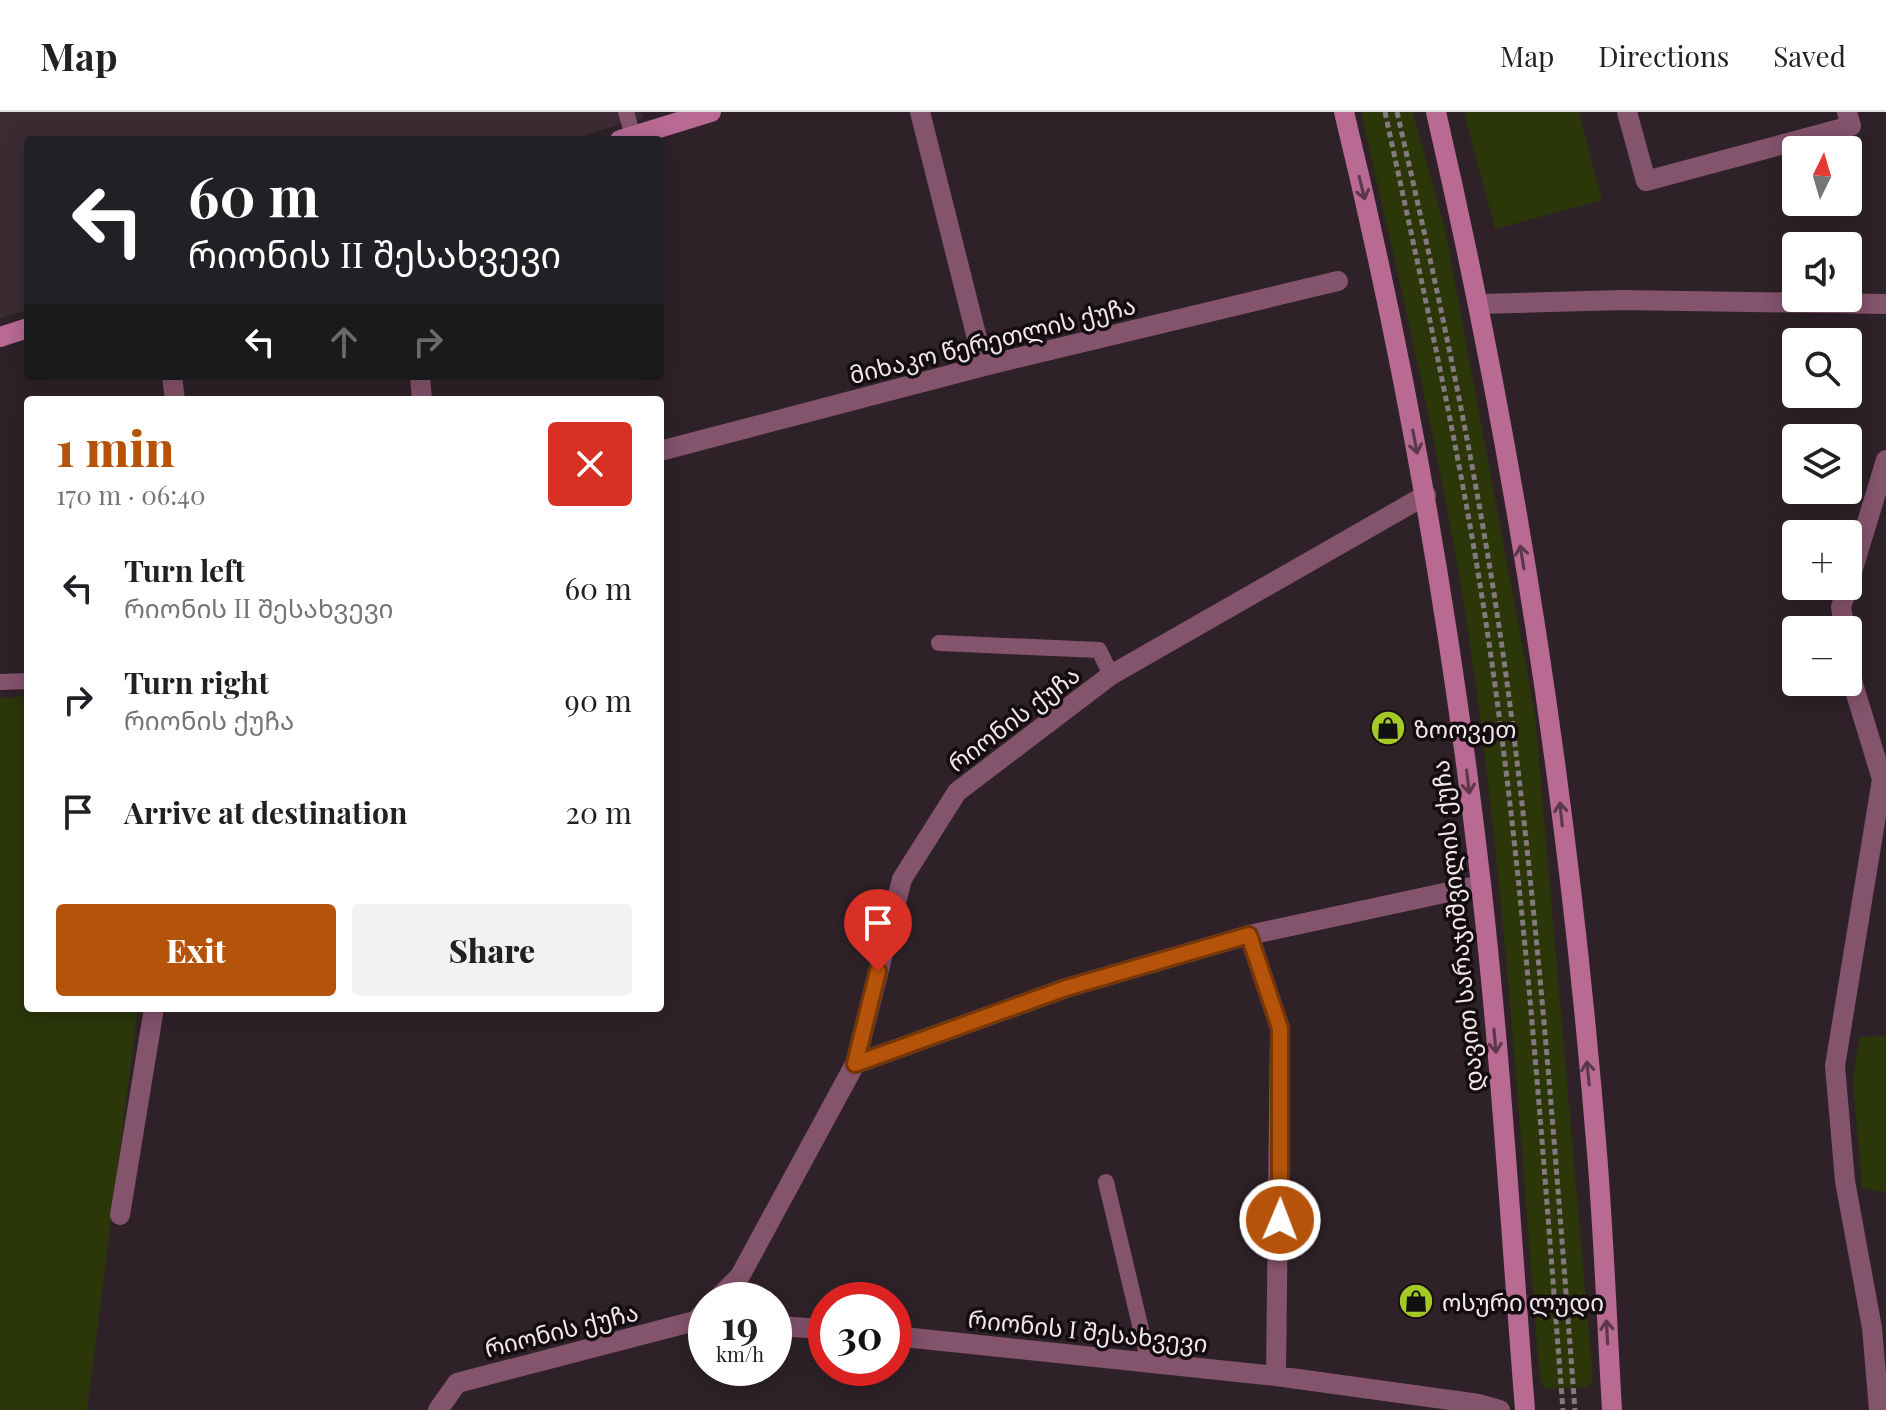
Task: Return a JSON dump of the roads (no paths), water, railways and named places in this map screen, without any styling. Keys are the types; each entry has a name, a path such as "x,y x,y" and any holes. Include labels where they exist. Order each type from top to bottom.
{"main road":[{"path":"633,136 711,112"},
{"name":"დავით სარაჯიშვილის ქუჩა","path":"1344,112 1382,268 1426,495 1450,648 1481,885 1525,1410"},
{"path":"1436,112 1480,304 1555,766 1597,1152 1612,1410"},
{"path":"0,337 24,329"}],"street":[{"path":"920,112 984,366"},
{"path":"1627,112 1646,181 1851,126 1847,112"},
{"name":"მიხაკო წერეთლის ქუჩა","path":"664,450 984,366 1338,281"},
{"path":"1480,304 1622,300 1886,304"},
{"path":"1862,540 1886,460"},
{"name":"რიონის ქუჩა","path":"734,1282 855,1064 902,879 957,792 1111,675 1426,495"},
{"path":"1857,696 1882,779 1835,1066 1845,1181 1872,1328 1879,1410"},
{"path":"855,1064 1066,988 1249,935 1481,885"},
{"path":"1249,935 1280,1028 1276,1376"},
{"path":"120,1215 153,1012"},
{"name":"რიონის ქუჩა","path":"438,1410 457,1383 688,1322"},
{"name":"რიონის I შესახვევი","path":"912,1338 1276,1376 1479,1404 1500,1410"}],"lane":[{"path":"626,112 627,136"},
{"path":"939,643 1099,650 1111,675"},
{"path":"0,682 24,681"},
{"path":"1106,1182 1149,1363"}],"place":[{"name":"ზოოვეთ","path":"1388,728"},
{"name":"ოსური ლუდი","path":"1416,1301"}]}
